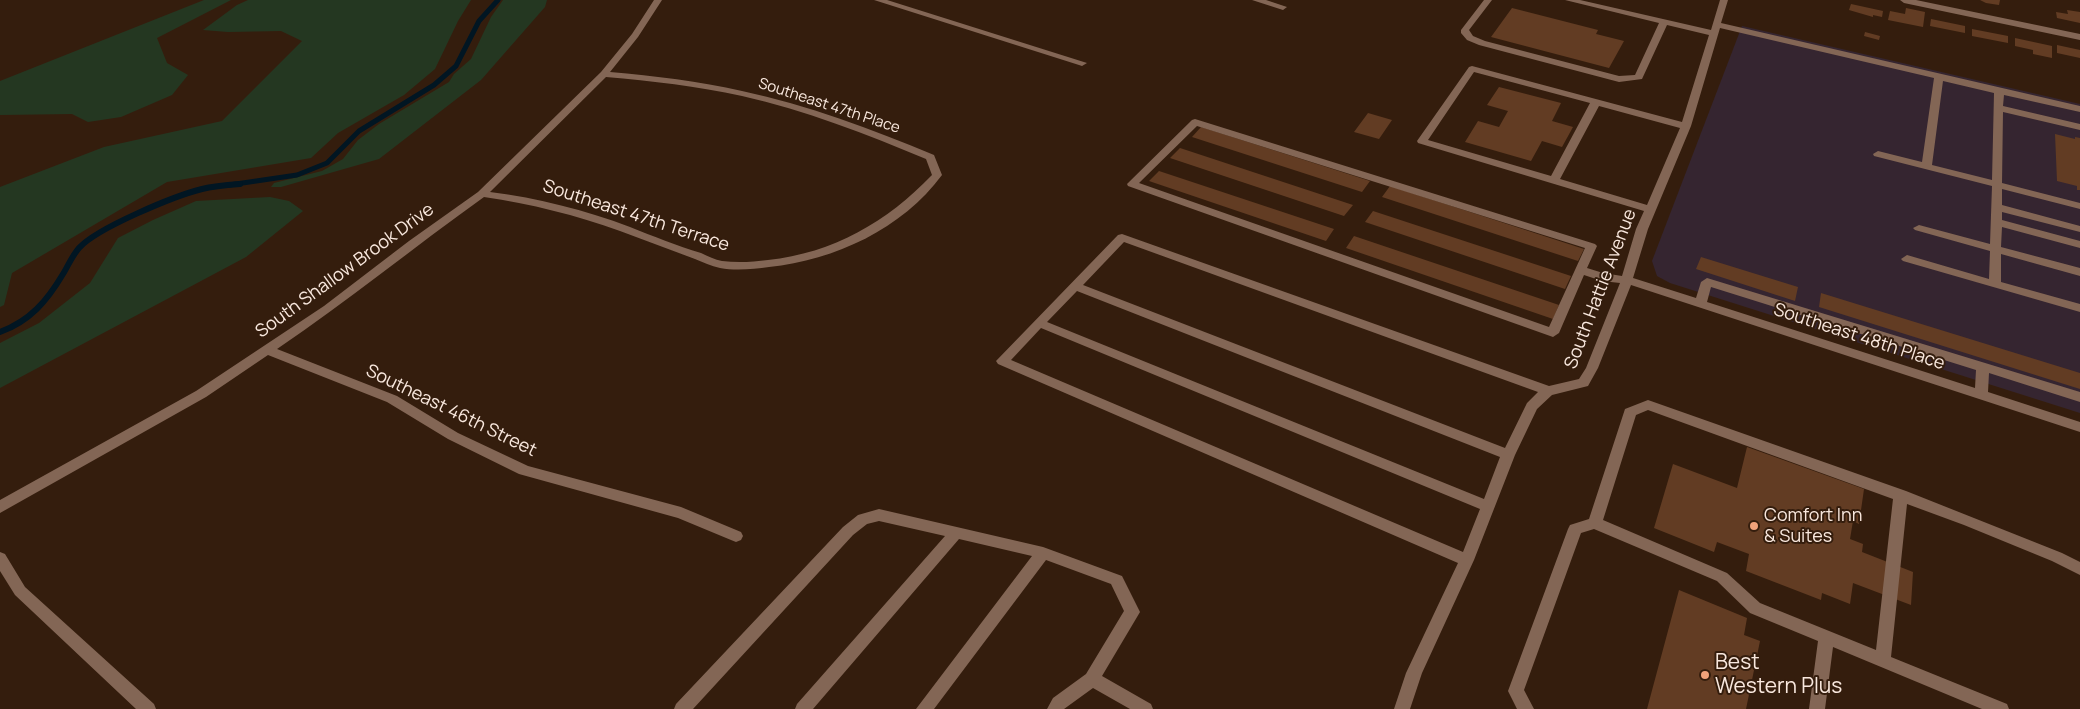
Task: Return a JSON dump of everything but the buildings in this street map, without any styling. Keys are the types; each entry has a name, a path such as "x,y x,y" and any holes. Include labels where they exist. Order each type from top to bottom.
{"street":[{"name":"South Shallow Brook Drive","path":"0,507 201,394 328,309 413,243 482,194 604,74 635,35 658,0"},
{"path":"878,0 1082,63"},
{"path":"1256,0 1283,7"},
{"path":"1488,0 1465,30 1465,33 1470,38 1482,44 1618,79 1639,77 1664,22"},
{"path":"1569,0 1664,22 1714,29 1939,76 2080,109"},
{"name":"South Hattie Avenue","path":"1548,391 1583,383 1592,368 1627,280 1642,229 1686,126 1724,0"},
{"path":"1904,0 2080,37"},
{"path":"1650,209 1422,141 1472,69 1686,126"},
{"name":"Southeast 47th Place","path":"604,74 708,87 762,98 800,109 930,157 937,175 922,194 866,235"},
{"path":"1927,166 1939,76"},
{"path":"1995,284 1999,90"},
{"path":"1554,181 1596,102"},
{"path":"1998,108 2080,127"},
{"path":"1195,122 1590,246 1580,270 1553,333 1132,184 1195,122"},
{"path":"1878,154 2080,206"},
{"name":"Southeast 47th Terrace","path":"482,194 524,199 582,214 723,265 771,264 786,261 832,250 866,235"},
{"path":"1996,207 2080,229"},
{"path":"1996,222 2080,245"},
{"path":"1919,228 2080,272"},
{"path":"1402,709 1414,673 1467,560 1508,455 1532,406 1548,391 1122,237 1002,361 1467,560"},
{"path":"1907,259 2080,308"},
{"name":"Southeast 48th Place","path":"1580,270 1602,277 1627,280 2080,427"},
{"path":"1700,304 1707,282 2080,398"},
{"path":"1075,286 1508,455"},
{"path":"1039,323 1487,506"},
{"name":"Southeast 46th Street","path":"266,350 392,399 453,436 524,470 682,513 736,536"},
{"path":"1981,395 1982,367"},
{"path":"1595,523 1630,412 1648,405 1901,495 2057,557 2080,570"},
{"path":"1884,661 1901,495"},
{"path":"682,709 848,531 863,519 879,515 1043,553 1117,580 1132,612 1092,679 1057,706"},
{"path":"1526,709 1516,690 1575,529 1595,523 1722,577 1755,608 2001,709"},
{"path":"803,709 957,532"},
{"path":"924,709 1043,553"},
{"path":"0,558 20,590 96,663 148,709"},
{"path":"1817,709 1826,637"},
{"path":"1092,679 1145,709"}],"shaded area":[{"path":"1742,26 2080,104 2080,413 1670,283 1657,276 1652,261"}],"green space":[{"path":"204,0 231,0 157,38 167,63 188,75 172,95 121,117 88,122 72,114 0,115 0,81"},
{"path":"248,0 471,0 458,21 435,69 404,95 338,133 311,158 167,182 12,273 4,305 0,307 0,187 104,147 222,121 302,41 281,31 228,32 203,30 237,5"},
{"path":"503,0 547,0 545,7 481,80 379,159 281,187 271,187 274,183 322,171 343,159 358,140 379,124 449,82 454,74 471,59 491,17"},
{"path":"270,197 289,201 303,211 246,257 0,388 0,343 39,323 90,283 118,238 196,201"}],"waterway":[{"path":"229,185 297,175 327,163 359,131 434,85 456,66 479,21 498,0"},
{"path":"0,332 20,322 37,309 51,293 74,254 88,240 102,231 156,205 189,193 211,187 240,184"}],"place":[{"name":"Comfort Inn & Suites","path":"1754,526"},
{"name":"Best Western Plus","path":"1705,675"}]}
